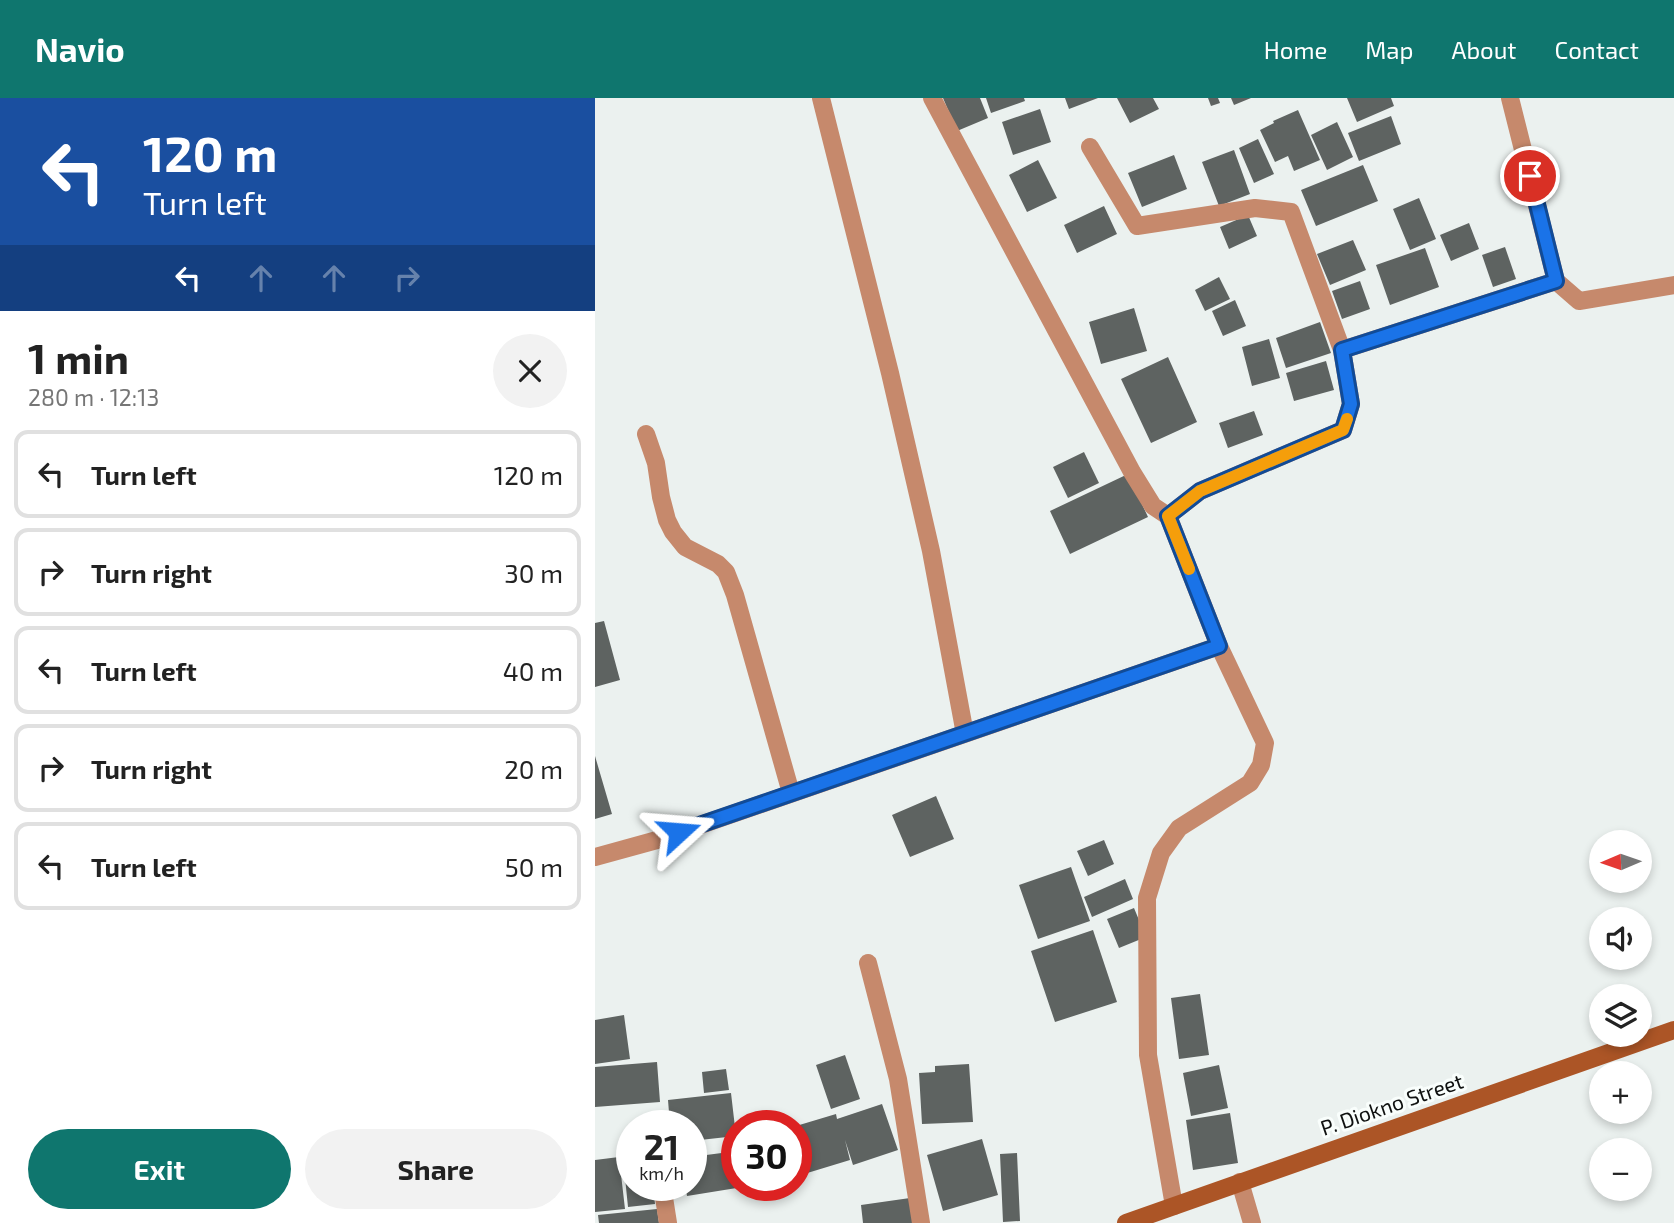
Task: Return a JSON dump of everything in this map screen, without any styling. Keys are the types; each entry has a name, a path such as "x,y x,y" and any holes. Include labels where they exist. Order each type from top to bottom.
{"main road":[{"name":"P. Diokno Street","path":"1126,1223 1674,1030"}],"street":[{"path":"821,98 932,551 965,734"},
{"path":"932,98 1132,472 1153,506 1168,516 1219,646 1265,743 1261,765 1250,783 1179,828 1161,853 1147,898 1148,1055 1174,1206"},
{"path":"1510,98 1556,281 1579,301 1674,285"},
{"path":"1090,147 1137,226 1255,208 1291,212 1342,350 1351,404 1343,430 1200,491 1168,516"},
{"path":"1342,350 1556,281"},
{"path":"646,434 656,463 667,520 673,532 685,547 718,564 726,572 735,595 790,793"},
{"path":"595,857 657,840 1219,646"},
{"path":"868,963 898,1079 921,1223"},
{"path":"1240,1182 1252,1223"},
{"path":"665,1201 668,1223"}],"building":[{"path":"943,98 980,98 988,118 957,131"},
{"path":"986,98 1024,98 1025,101 991,113"},
{"path":"1065,98 1098,98 1069,109"},
{"path":"1117,98 1153,98 1159,109 1130,123"},
{"path":"1208,98 1218,98 1220,103 1211,106"},
{"path":"1231,98 1251,98 1234,105"},
{"path":"1347,98 1391,98 1394,106 1357,122"},
{"path":"1040,109 1051,142 1013,155 1002,122"},
{"path":"1298,110 1320,160 1294,171 1288,156 1275,162 1260,130"},
{"path":"1391,116 1401,144 1359,161 1348,133"},
{"path":"1337,122 1353,157 1327,170 1311,135"},
{"path":"1258,139 1274,174 1254,183 1239,148"},
{"path":"1234,150 1250,194 1219,206 1202,162"},
{"path":"1174,155 1187,189 1142,207 1128,173"},
{"path":"1038,160 1057,198 1027,212 1009,175"},
{"path":"1363,165 1378,201 1316,226 1301,190"},
{"path":"1419,198 1436,239 1410,250 1393,209"},
{"path":"1104,206 1117,234 1077,253 1064,225"},
{"path":"1248,215 1257,236 1229,249 1220,227"},
{"path":"1469,223 1479,249 1451,261 1440,235"},
{"path":"1353,240 1366,270 1330,285 1317,254"},
{"path":"1505,247 1516,279 1493,287 1482,255"},
{"path":"1425,248 1439,287 1390,305 1376,265"},
{"path":"1219,277 1230,299 1205,311 1195,290"},
{"path":"1360,281 1370,309 1342,319 1332,291"},
{"path":"1235,300 1246,326 1223,336 1212,311"},
{"path":"1134,308 1147,351 1101,364 1089,322"},
{"path":"1320,322 1331,353 1286,368 1276,338"},
{"path":"1269,339 1280,378 1252,386 1242,347"},
{"path":"1168,357 1197,422 1151,443 1121,379"},
{"path":"1326,361 1334,390 1294,401 1286,373"},
{"path":"1254,411 1263,435 1228,448 1219,423"},
{"path":"1084,452 1099,483 1068,498 1053,467"},
{"path":"1128,474 1148,517 1070,554 1050,511"},
{"path":"604,621 620,680 595,687 595,623"},
{"path":"595,756 612,814 595,819"},
{"path":"936,796 954,839 910,857 892,815"},
{"path":"1104,840 1114,864 1088,876 1077,851"},
{"path":"1071,867 1090,921 1038,939 1019,885"},
{"path":"1125,879 1133,899 1092,917 1084,897"},
{"path":"1134,908 1146,937 1119,948 1107,919"},
{"path":"1093,930 1117,1002 1055,1022 1031,951"},
{"path":"1200,994 1209,1055 1179,1059 1171,998"},
{"path":"624,1015 630,1059 595,1064 595,1020"},
{"path":"845,1055 860,1099 831,1109 816,1065"},
{"path":"657,1062 660,1102 595,1107 595,1067"},
{"path":"969,1064 973,1122 922,1124 919,1073 935,1072 935,1066"},
{"path":"1219,1065 1228,1108 1191,1116 1183,1073"},
{"path":"726,1069 729,1090 704,1093 702,1072"},
{"path":"731,1093 733,1110 721,1110 721,1138 707,1139 707,1110 669,1110 668,1100"},
{"path":"882,1104 898,1150 853,1165 845,1140 850,1160 812,1172 812,1121 836,1114 837,1119"},
{"path":"1230,1113 1238,1163 1193,1170 1186,1120"},
{"path":"982,1139 998,1195 943,1211 927,1155"},
{"path":"721,1153 721,1191 707,1193 707,1155"},
{"path":"1017,1153 1020,1221 1003,1222 1000,1154"},
{"path":"616,1157 616,1201 624,1201 625,1209 595,1212 595,1160"},
{"path":"910,1198 913,1223 863,1223 861,1205"},
{"path":"627,1201 655,1201 655,1204 628,1207"},
{"path":"657,1209 659,1223 599,1223 598,1215"}],"slow traffic":[{"path":"1189,569 1168,516 1200,491 1343,430 1347,419"}],"route":[{"path":"679,832 1219,646 1168,516 1200,491 1343,430 1351,404 1342,350 1556,281 1530,176"}]}
